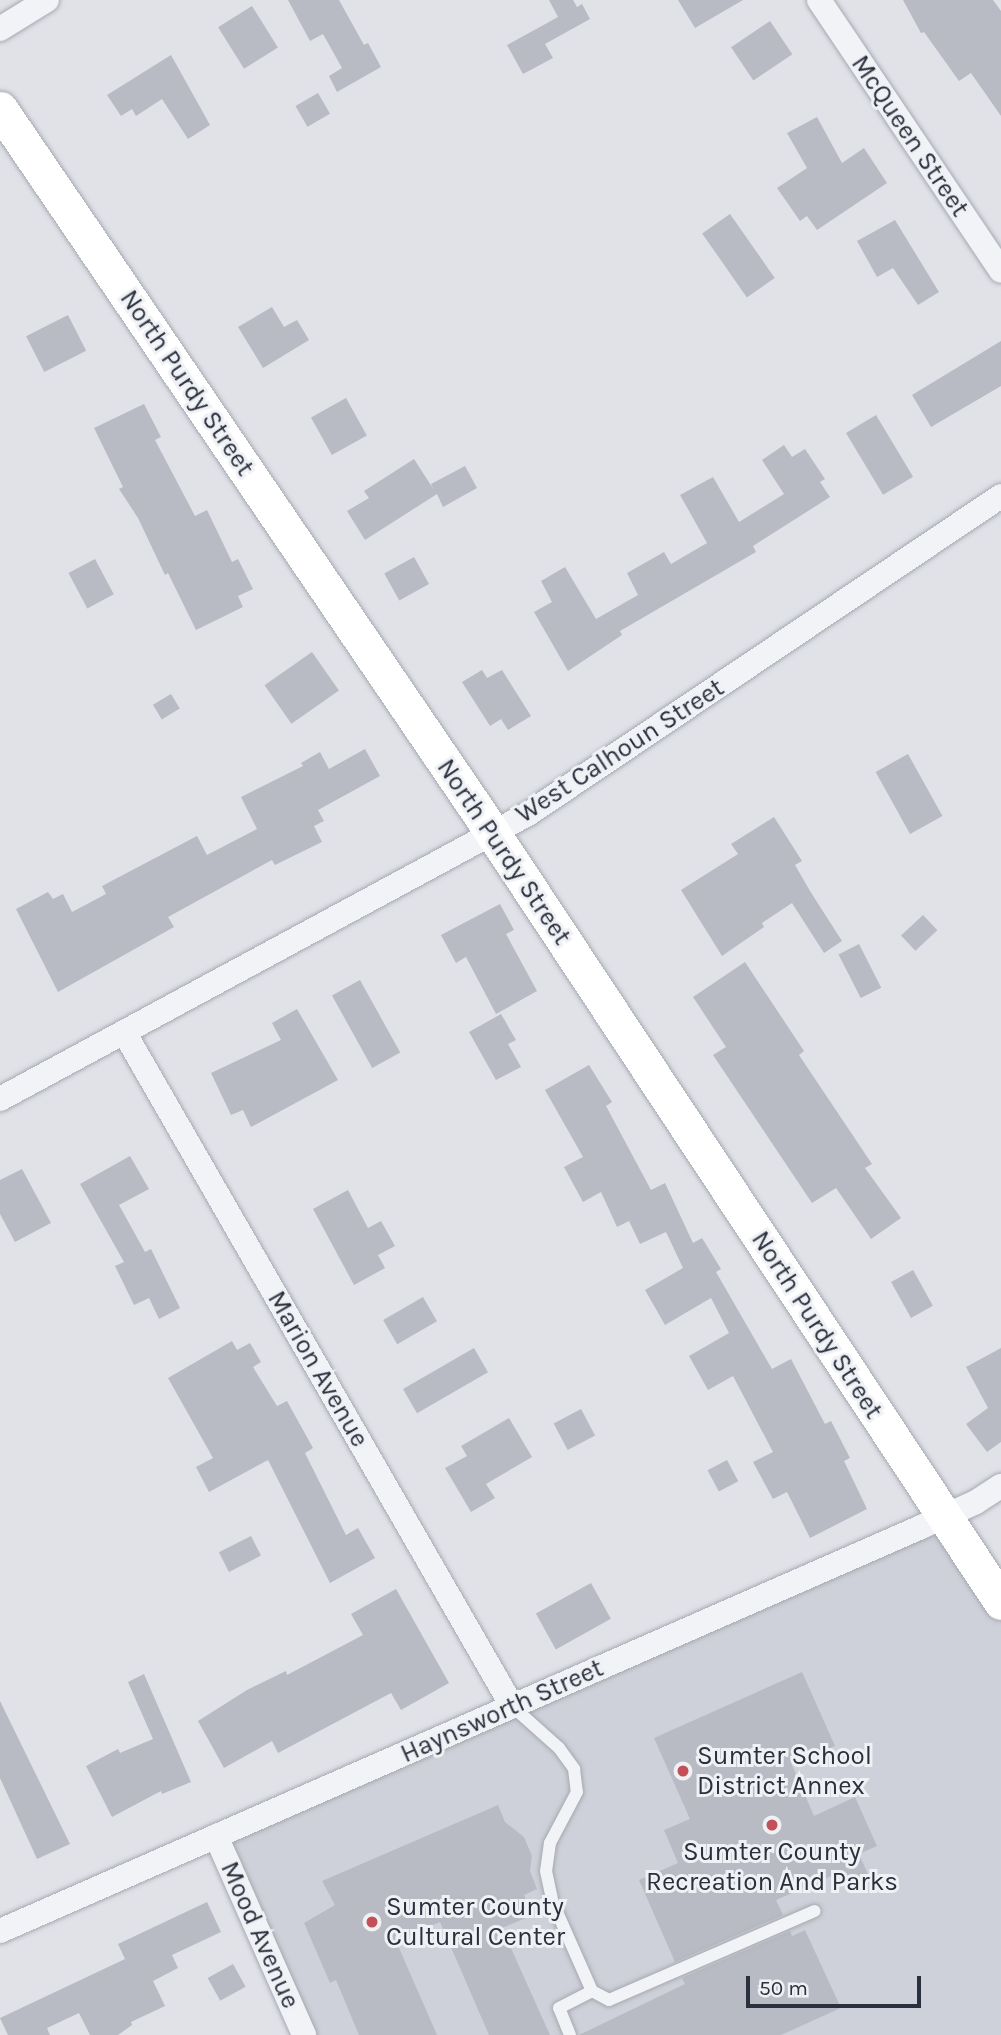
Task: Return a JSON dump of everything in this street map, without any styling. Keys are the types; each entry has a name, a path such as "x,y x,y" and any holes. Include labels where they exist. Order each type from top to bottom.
{"street":[{"path":"0,29 47,0"},
{"name":"McQueen Street","path":"819,0 1001,271"},
{"name":"North Purdy Street","path":"0,108 492,832 1001,1602"},
{"name":"West Calhoun Street","path":"0,1099 528,814 1001,496"},
{"name":"Marion Avenue","path":"124,1032 512,1706"},
{"name":"Haynsworth Street","path":"0,1931 976,1502 1001,1486"},
{"name":"Mood Avenue","path":"216,1836 304,2035"}],"lane":[{"path":"512,1706 559,1748 574,1769 578,1792 550,1843 546,1871 553,1903 592,1991 609,2000 815,1911"},
{"path":"570,2035 559,2008 592,1991"}],"shaded area":[{"name":"Sumter School District Annex","path":"943,1515 1001,1602 1001,2035 305,2035 216,1836"}],"building":[{"path":"288,0 339,0 364,45 368,43 381,67 337,92 329,76 342,68 323,34 310,41"},
{"path":"549,0 573,0 577,7 582,4 590,19 545,44 553,58 523,74 507,45 558,17"},
{"path":"678,0 743,0 695,28"},
{"path":"903,0 993,0 1001,11 1001,116 971,73 959,81 924,32 921,33"},
{"path":"252,6 278,48 244,69 218,27"},
{"path":"770,21 792,54 753,80 731,47"},
{"path":"171,55 210,125 188,139 162,99 136,116 132,109 121,116 107,95"},
{"path":"318,93 330,114 307,127 295,106"},
{"path":"817,117 842,163 864,148 887,183 817,230 807,216 800,221 777,188 807,168 787,133"},
{"path":"730,214 775,278 747,297 702,234"},
{"path":"895,220 939,292 918,305 893,268 877,277 857,241"},
{"path":"272,307 284,327 297,320 309,340 263,368 238,327"},
{"path":"68,315 86,351 44,372 26,336"},
{"path":"1001,341 1001,386 931,427 912,395"},
{"path":"346,398 367,436 332,455 311,417"},
{"path":"144,404 161,437 155,440 195,516 207,510 232,562 238,559 253,589 238,596 243,607 196,630 168,573 165,575 138,518 119,489 123,487 94,428"},
{"path":"876,415 913,477 883,495 846,433"},
{"path":"784,445 792,457 805,449 825,479 820,482 830,497 753,546 756,552 620,631 622,635 568,671 534,612 552,602 541,581 565,567 596,619 638,595 627,573 664,552 671,564 707,543 680,495 713,477 739,522 784,494 762,460"},
{"path":"414,459 434,490 431,484 465,466 477,488 443,507 437,494 365,540 347,511 369,498 364,491"},
{"path":"414,557 429,584 399,601 384,573"},
{"path":"95,559 114,594 87,608 69,573"},
{"path":"312,652 339,691 291,724 264,685"},
{"path":"482,670 487,678 502,670 531,716 508,730 501,719 490,726 462,682"},
{"path":"171,694 180,709 162,719 153,705"},
{"path":"365,749 380,776 318,810 324,821 314,826 322,842 275,865 272,860 168,917 174,927 58,992 16,909 48,892 53,899 63,894 72,912 106,894 102,886 197,836 207,855 257,829 241,797 303,766 301,763 320,752 329,769"},
{"path":"908,754 942,816 910,834 876,772"},
{"path":"774,817 802,861 795,865 842,941 824,953 792,903 762,923 764,927 722,956 681,890 738,854 731,844"},
{"path":"500,904 514,930 506,934 537,991 496,1014 466,957 456,963 441,935"},
{"path":"923,915 937,930 915,951 901,935"},
{"path":"859,944 881,988 861,998 839,954"},
{"path":"745,962 804,1051 799,1055 872,1164 865,1168 901,1218 871,1239 836,1188 812,1203 713,1055 726,1047 693,997"},
{"path":"360,980 400,1053 372,1068 332,996"},
{"path":"297,1009 338,1080 251,1127 243,1110 231,1115 211,1073 281,1040 272,1023"},
{"path":"501,1014 516,1040 508,1044 521,1067 496,1080 469,1032"},
{"path":"589,1065 612,1102 606,1106 651,1190 665,1183 693,1243 702,1238 721,1269 716,1272 772,1369 791,1359 825,1424 831,1421 850,1458 844,1461 867,1509 810,1538 787,1492 773,1499 753,1462 773,1452 733,1376 708,1390 689,1356 729,1333 711,1298 665,1325 645,1290 683,1268 666,1232 640,1244 629,1221 617,1227 601,1192 583,1202 564,1167 583,1157 545,1090"},
{"path":"130,1156 149,1189 119,1205 145,1252 151,1249 180,1308 159,1319 149,1298 134,1305 115,1266 124,1262 80,1184"},
{"path":"22,1169 51,1223 15,1242 0,1214 0,1180"},
{"path":"348,1190 368,1228 381,1221 395,1246 378,1255 385,1268 354,1285 313,1209"},
{"path":"913,1270 933,1306 911,1318 891,1282"},
{"path":"423,1297 437,1321 397,1344 383,1320"},
{"path":"232,1341 237,1350 250,1343 261,1362 253,1367 277,1406 287,1401 313,1448 305,1453 346,1535 358,1528 375,1558 330,1583 268,1460 209,1492 196,1467 213,1458 168,1378"},
{"path":"474,1348 488,1372 417,1413 403,1389"},
{"path":"1001,1348 1001,1442 987,1452 966,1424 988,1408 966,1367"},
{"path":"581,1409 595,1435 568,1450 554,1424"},
{"path":"509,1418 532,1457 486,1484 495,1498 471,1512 445,1468 467,1456 461,1446"},
{"path":"727,1460 738,1481 719,1492 708,1470"},
{"path":"251,1536 261,1556 229,1572 219,1552"},
{"path":"591,1583 611,1619 556,1649 536,1614"},
{"path":"396,1589 449,1683 401,1710 391,1693 278,1753 272,1741 224,1768 198,1721 247,1690 286,1671 287,1675 363,1635 351,1614"},
{"name":"Sumter County Recreation And Parks","path":"802,1672 835,1746 792,1765 814,1816 855,1797 877,1846 859,1854 868,1874 848,1883 843,1871 776,1900 783,1915 675,1962 639,1880 678,1863 664,1830 690,1819 654,1738"},
{"path":"144,1674 191,1782 162,1794 161,1791 112,1817 86,1766 118,1749 120,1753 153,1739 128,1682"},
{"path":"0,1701 70,1844 37,1859 0,1778"},
{"name":"Sumter County Cultural Center","path":"498,1805 505,1822 524,1837 532,1856 530,1871 537,1889 524,1895 533,1915 502,1928 550,2035 489,2035 440,1922 396,1941 437,2035 359,2035 336,1980 330,1983 304,1923 335,1905 322,1881"},
{"path":"207,1902 221,1932 172,1955 178,1968 153,1981 165,2006 131,2022 132,2025 118,2035 90,2035 79,2013 47,2028 50,2035 8,2035 0,2018 125,1959 118,1944"},
{"path":"805,1930 841,2008 781,2035 579,2035 685,1984 682,1978 790,1931 792,1936"},
{"path":"233,1964 246,1987 220,2001 208,1978"}],"place":[{"name":"Sumter School District Annex","path":"683,1771"},
{"name":"Sumter County Recreation And Parks","path":"772,1825"},
{"name":"Sumter County Cultural Center","path":"372,1922"}]}
